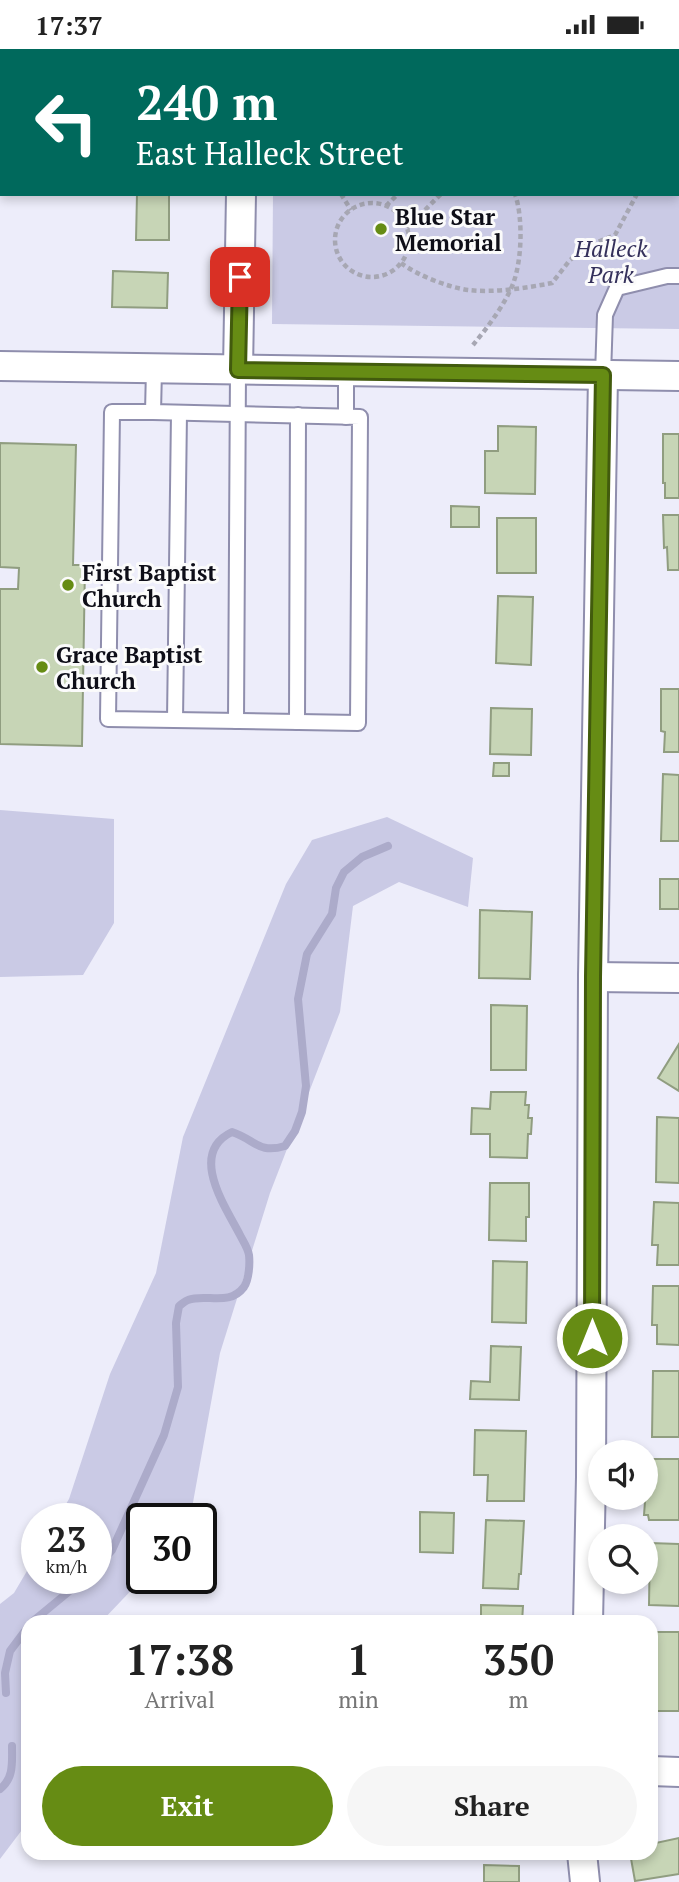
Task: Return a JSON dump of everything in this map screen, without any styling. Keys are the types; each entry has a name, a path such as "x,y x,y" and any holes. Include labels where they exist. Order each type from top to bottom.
{"street":[{"path":"238,370 241,196"},
{"path":"0,366 679,376"},
{"path":"588,1615 593,977 603,375"},
{"path":"593,977 679,978"},
{"path":"658,1771 679,1772"},
{"path":"583,1860 585,1882"}],"lane":[{"path":"603,375 605,315 617,288 667,276 679,276"},
{"path":"152,412 154,369"},
{"path":"236,721 238,370"},
{"path":"346,372 353,417 358,723 108,719 112,412 353,417"},
{"path":"175,720 179,413"},
{"path":"298,415 298,722"}],"path":[{"path":"342,196 351,210"},
{"path":"386,207 396,196"},
{"path":"407,228 439,196"},
{"path":"473,345 492,321 514,281 521,236 516,196"},
{"path":"401,263 417,274 467,290 519,289 552,283 570,260 590,246 615,235 635,196"},
{"path":"377,203 398,214 409,236 408,248 397,268 374,278 363,277 342,263 336,252 334,239 337,226 351,210 365,204 377,203"}],"green space":[{"name":"Halleck Park","path":"273,196 679,196 679,329 272,324"},
{"path":"0,810 114,819 114,923 83,975 0,977"},
{"path":"387,817 473,858 468,907 399,882 353,906 340,1012 270,1193 220,1353 193,1503 126,1503 128,1594 108,1615 21,1615 21,1831 0,1859 0,1604 14,1593 21,1581 21,1594 112,1594 112,1503 67,1503 110,1374 156,1273 183,1137 286,884 312,840"}],"building":[{"path":"137,196 169,196 169,240 136,240"},
{"path":"113,271 168,273 167,308 112,307"},
{"path":"498,426 536,427 535,494 485,493 485,451 498,451"},
{"path":"663,434 679,434 679,498 665,498"},
{"name":"Grace Baptist Church","path":"0,443 76,445 73,565 85,565 82,746 0,744 0,589 18,589 19,568 0,567"},
{"path":"451,506 479,507 479,527 451,527"},
{"path":"663,515 679,515 679,570 668,570"},
{"path":"497,518 536,518 536,573 497,573"},
{"path":"498,596 533,597 531,665 496,663"},
{"path":"661,689 679,689 679,752 664,752"},
{"path":"491,708 532,709 531,755 490,754"},
{"path":"494,763 509,763 509,776 493,776"},
{"path":"663,774 679,775 679,841 661,841"},
{"path":"660,879 679,879 679,909 660,909"},
{"path":"480,910 532,912 530,979 479,978"},
{"path":"491,1005 527,1006 526,1070 491,1070"},
{"path":"679,1044 679,1091 658,1078"},
{"path":"491,1092 526,1092 528,1118 532,1118 527,1158 490,1157 490,1134 471,1134 472,1108 490,1109"},
{"path":"657,1117 679,1118 679,1183 656,1182"},
{"path":"490,1183 529,1183 526,1241 489,1240"},
{"path":"654,1202 679,1203 679,1265 657,1265 658,1245 652,1245"},
{"path":"493,1261 527,1262 526,1323 492,1322"},
{"path":"653,1286 679,1286 679,1345 657,1344 657,1325 652,1325"},
{"path":"491,1346 521,1347 519,1400 470,1399 471,1381 490,1382"},
{"path":"653,1371 679,1371 679,1437 652,1437"},
{"path":"475,1430 526,1431 524,1501 487,1501 488,1475 474,1475"},
{"path":"658,1459 679,1459 679,1520 649,1520 648,1515 644,1515 644,1510 658,1510"},
{"path":"420,1512 454,1513 453,1553 420,1552"},
{"path":"486,1520 524,1521 518,1589 483,1588"},
{"path":"658,1543 679,1544 679,1606 649,1605 649,1594 658,1594"},
{"path":"481,1605 523,1606 522,1615 481,1615"},
{"path":"658,1632 679,1632 679,1711 658,1711"},
{"path":"679,1838 679,1874 635,1881 631,1860 658,1860 658,1842"},
{"path":"484,1865 519,1866 519,1882 484,1882"}],"waterway":[{"path":"112,1550 164,1435 178,1387 176,1323 179,1306 195,1298 231,1296 238,1293 247,1280 248,1252 214,1181 211,1166 213,1153 219,1141 232,1132 257,1145 276,1148 285,1146 295,1131 302,1112 306,1086 298,999 307,954 332,914 336,888 344,872 362,857 388,846"},
{"path":"40,1615 66,1594"},
{"path":"6,1693 5,1673 10,1651 21,1636"},
{"path":"0,1789 10,1775 12,1746"}],"place":[{"name":"Blue Star Memorial","path":"381,229"},
{"name":"First Baptist Church","path":"68,585"},
{"name":"Grace Baptist Church","path":"42,667"}],"route":[{"path":"240,277 238,370 603,375 593,977 592,1338"}]}
